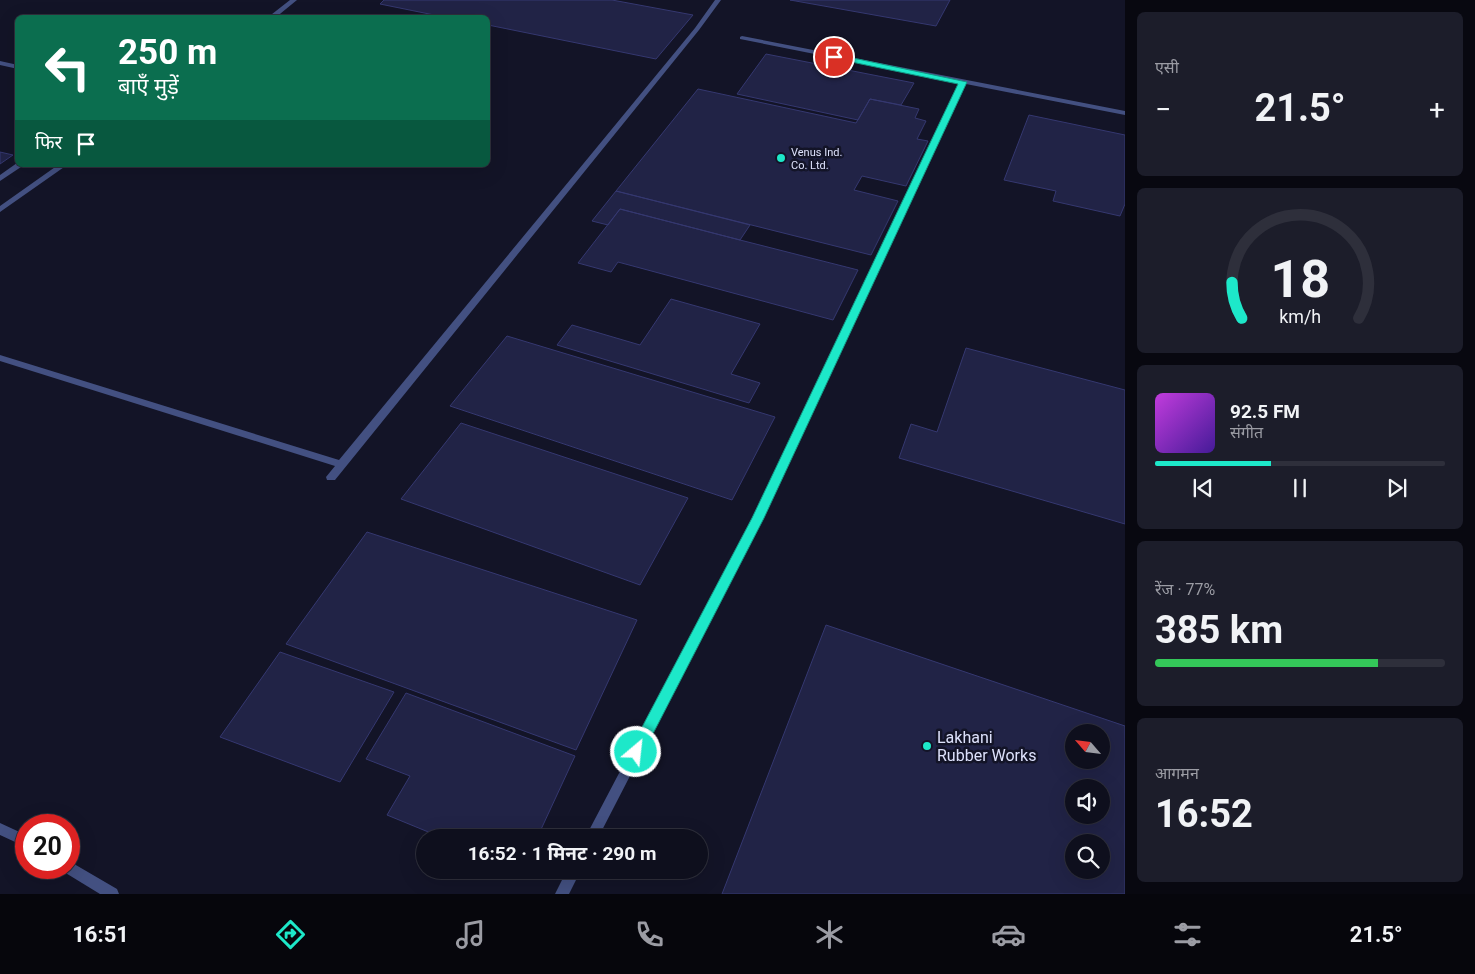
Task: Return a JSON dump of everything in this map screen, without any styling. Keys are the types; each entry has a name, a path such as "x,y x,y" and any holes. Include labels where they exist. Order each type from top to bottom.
{"street":[{"path":"274,15 294,0"},
{"path":"331,477 582,171 697,29 718,0"},
{"path":"742,38 1125,113"},
{"path":"0,63 15,66"},
{"path":"596,829 758,518 963,82"},
{"path":"0,179 17,167"},
{"path":"0,210 61,167"},
{"path":"0,358 341,464"},
{"path":"0,829 15,836"},
{"path":"80,874 112,894"},
{"path":"562,894 570,879"}],"building":[{"path":"384,0 612,0 693,15 656,59 490,25 490,15 434,15 380,4"},
{"path":"790,0 950,0 936,26"},
{"path":"766,54 914,83 901,105 870,99 858,120 737,94"},
{"name":"Venus Ind. Co. Ltd.","path":"698,89 856,123 870,99 919,109 915,118 926,121 917,139 928,141 906,186 862,176 854,190 898,201 871,255 616,191"},
{"path":"1029,115 1125,135 1125,204 1120,216 1053,201 1056,191 1004,180"},
{"path":"0,152 13,155 0,164"},
{"path":"616,191 750,225 740,240 620,209 608,225 592,221"},
{"path":"620,209 858,270 833,320 618,262 611,272 578,263"},
{"path":"671,299 760,324 731,374 760,383 749,403 557,345 572,325 640,345"},
{"path":"507,336 775,417 732,500 450,406"},
{"path":"966,348 1125,390 1125,524 899,458 911,424 937,432"},
{"path":"461,423 688,498 640,585 401,499"},
{"path":"367,532 637,620 576,750 286,644"},
{"name":"Lakhani Rubber Works","path":"826,625 1125,726 1125,894 722,894"},
{"path":"280,652 394,692 340,782 220,737"},
{"path":"406,693 575,756 541,829 421,829 387,815 410,776 366,759"}],"place":[{"name":"Venus Ind. Co. Ltd.","path":"781,158"},
{"name":"Lakhani Rubber Works","path":"927,746"}],"route":[{"path":"636,752 758,518 963,82 834,57"}]}
